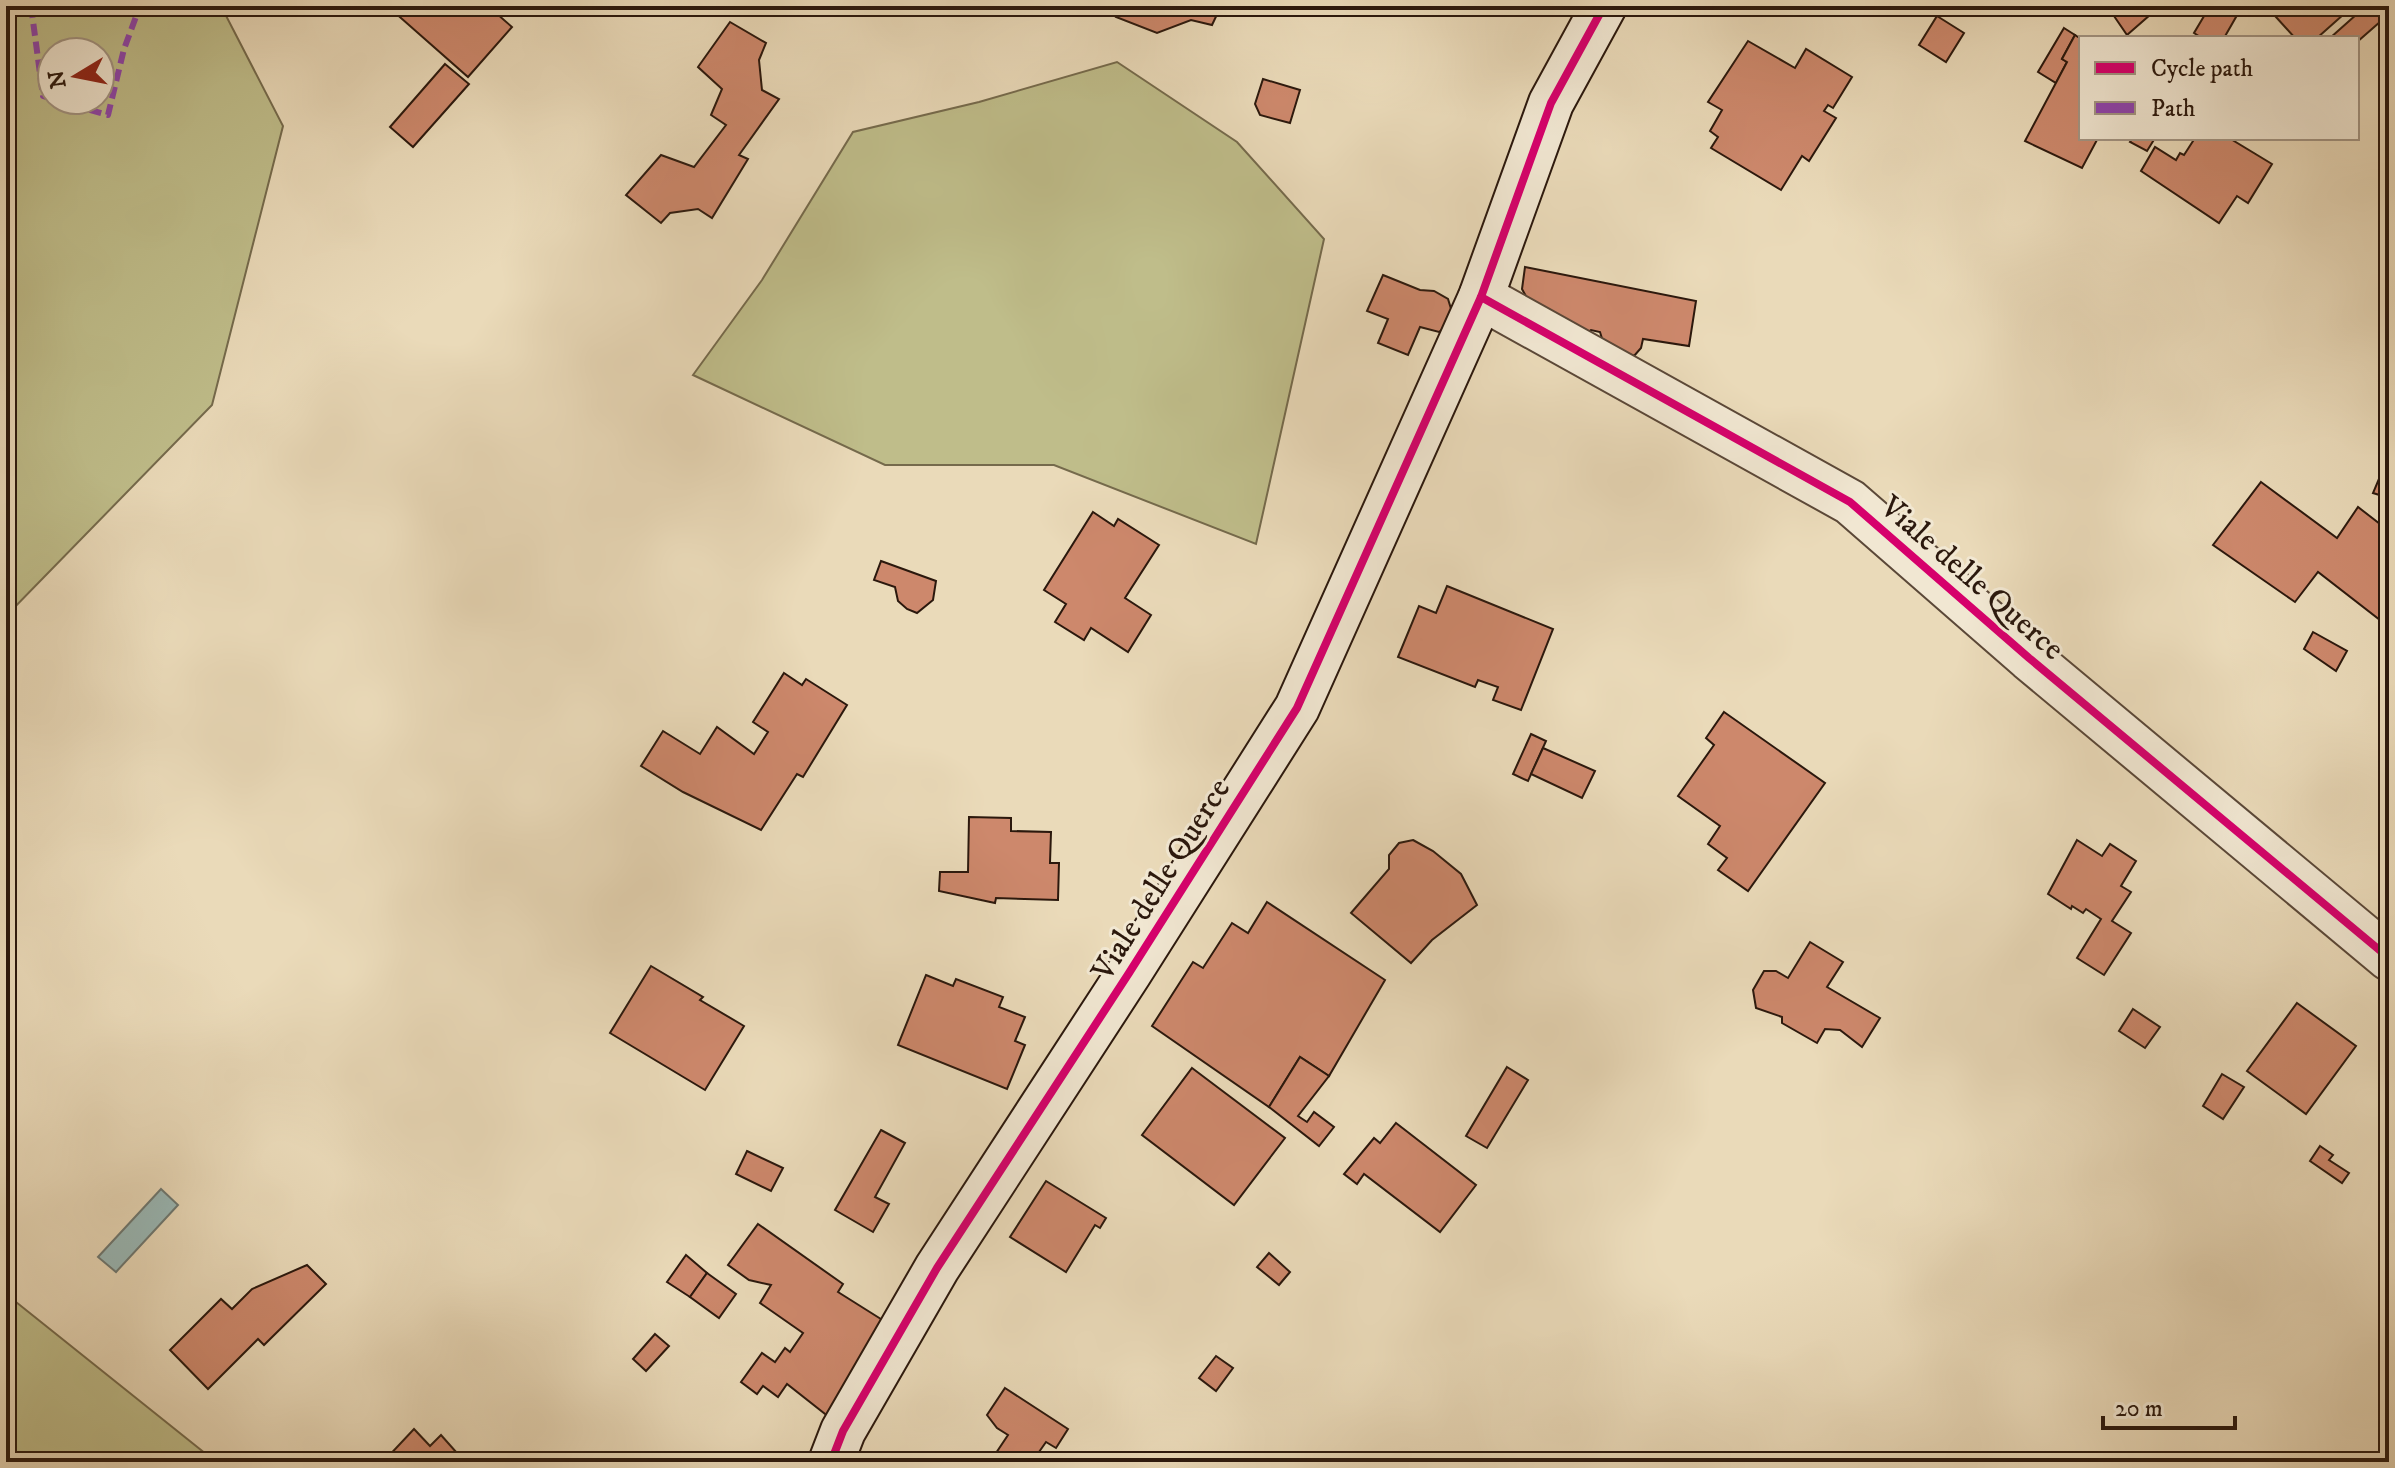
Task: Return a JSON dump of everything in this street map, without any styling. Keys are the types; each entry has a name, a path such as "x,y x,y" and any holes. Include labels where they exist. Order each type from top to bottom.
{"street":[{"name":"Viale delle Querce","path":"831,1462 843,1431 937,1268 1297,708 1481,297 1551,103 1604,6"},
{"name":"Viale delle Querce","path":"1481,297 1850,502 2029,658 2389,958"}],"shaded area":[{"path":"6,6 221,6 283,126 212,405 6,616"},
{"path":"1117,62 1237,142 1324,239 1256,544 1054,465 885,465 693,375 762,280 853,132 979,102"},
{"path":"6,1294 216,1462 6,1462"}],"water":[{"path":"161,1189 178,1205 116,1272 98,1257"}],"building":[{"path":"398,6 488,6 512,27 468,77 393,11"},
{"path":"1122,6 1221,6 1212,25 1191,20 1157,33 1116,17"},
{"path":"2126,6 2145,6 2151,14 2127,35 2114,16"},
{"path":"2210,6 2217,6 2236,17 2225,36 2199,36 2194,33"},
{"path":"2289,6 2353,6 2319,36 2293,36 2276,17"},
{"path":"2366,6 2389,6 2389,14 2359,40 2359,36 2332,36"},
{"path":"1937,16 1964,33 1946,62 1919,45"},
{"path":"730,22 766,43 759,60 762,90 779,99 739,155 748,159 712,218 698,209 670,213 661,223 626,195 661,155 694,167 726,125 711,115 722,89 698,67"},
{"path":"2064,28 2075,35 2062,59 2067,62 2056,83 2038,72"},
{"path":"2075,35 2079,38 2079,140 2097,140 2082,168 2025,141 2067,62 2062,59"},
{"path":"1748,41 1795,68 1806,49 1852,77 1833,108 1828,105 1824,111 1836,118 1809,161 1802,156 1781,190 1711,148 1718,137 1710,131 1722,110 1708,102"},
{"path":"445,64 469,84 413,147 390,127"},
{"path":"1263,79 1300,90 1290,123 1260,115 1255,104"},
{"path":"2132,140 2154,140 2147,151 2130,142"},
{"path":"2194,140 2232,140 2272,164 2248,203 2237,196 2219,223 2141,171 2155,147 2176,160 2180,153 2184,155"},
{"path":"1525,267 1696,301 1689,346 1643,339 1641,348 1634,356 1604,345 1600,332 1591,330 1586,334 1528,300 1522,289"},
{"path":"1383,275 1420,290 1434,291 1448,299 1452,312 1447,326 1439,332 1420,327 1408,355 1378,343 1388,319 1367,311"},
{"path":"2381,474 2389,477 2389,498 2373,493"},
{"path":"2261,482 2337,538 2358,507 2389,531 2389,608 2380,620 2318,572 2295,602 2213,545"},
{"path":"1093,512 1114,526 1118,519 1159,545 1125,598 1151,615 1128,652 1091,628 1084,640 1055,622 1066,604 1044,590"},
{"path":"881,561 936,581 933,600 917,613 907,609 898,601 895,587 874,580"},
{"path":"1447,586 1553,629 1521,710 1493,700 1498,687 1478,680 1475,687 1398,657 1419,606 1436,613"},
{"path":"2313,632 2347,651 2336,671 2304,649"},
{"path":"784,673 802,685 806,679 847,705 803,777 797,774 761,830 683,792 641,766 663,731 700,754 717,727 754,754 768,732 753,722"},
{"path":"1724,712 1825,783 1748,891 1718,870 1727,858 1708,844 1720,826 1678,796 1714,745 1706,738"},
{"path":"1531,734 1546,741 1528,781 1513,774"},
{"path":"1543,748 1595,771 1582,798 1531,774"},
{"path":"969,817 1011,818 1011,831 1051,832 1050,863 1059,863 1058,900 996,898 995,903 939,891 940,872 968,872"},
{"path":"1413,840 1433,851 1461,874 1477,905 1432,940 1411,963 1351,913 1389,869 1389,855 1399,843"},
{"path":"2077,840 2102,856 2110,844 2136,861 2121,886 2131,892 2112,921 2131,933 2104,975 2077,958 2101,919 2086,909 2083,913 2072,906 2071,909 2048,894"},
{"path":"1267,902 1385,980 1329,1076 1300,1057 1269,1107 1152,1026 1193,962 1203,968 1232,923 1248,933"},
{"path":"1810,942 1843,962 1827,987 1880,1018 1862,1047 1840,1030 1825,1029 1817,1043 1782,1023 1782,1017 1756,1008 1753,990 1764,971 1776,971 1788,978"},
{"path":"651,966 744,1026 705,1090 610,1033"},
{"path":"926,975 953,986 956,979 1003,997 999,1007 1025,1017 1015,1041 1025,1045 1007,1089 898,1045"},
{"path":"2297,1003 2356,1046 2306,1114 2247,1071"},
{"path":"2133,1009 2160,1027 2145,1048 2119,1031"},
{"path":"1300,1057 1329,1076 1298,1116 1307,1122 1314,1112 1334,1127 1319,1146 1269,1107"},
{"path":"1507,1067 1528,1080 1487,1148 1466,1136"},
{"path":"1192,1068 1285,1138 1234,1205 1142,1135"},
{"path":"2222,1074 2244,1087 2223,1119 2203,1106"},
{"path":"1396,1123 1476,1185 1440,1232 1364,1174 1357,1184 1344,1174 1374,1138 1380,1143"},
{"path":"881,1130 905,1143 875,1197 889,1204 873,1232 835,1210"},
{"path":"2320,1146 2333,1155 2329,1160 2349,1173 2342,1183 2310,1161"},
{"path":"747,1151 783,1168 771,1191 736,1174"},
{"path":"1046,1181 1106,1218 1100,1228 1095,1225 1066,1272 1010,1237"},
{"path":"758,1224 843,1284 838,1292 892,1326 834,1421 787,1384 778,1397 763,1386 757,1394 741,1382 762,1353 775,1362 785,1348 790,1352 803,1333 760,1303 771,1285 749,1280 728,1265"},
{"path":"1269,1253 1290,1272 1279,1285 1257,1267"},
{"path":"686,1255 707,1273 690,1297 667,1282"},
{"path":"307,1265 326,1284 264,1345 258,1339 208,1389 170,1350 221,1299 232,1309 252,1289"},
{"path":"707,1273 736,1294 719,1318 690,1297"},
{"path":"655,1334 669,1346 646,1371 633,1359"},
{"path":"1216,1356 1233,1368 1216,1391 1199,1378"},
{"path":"1005,1388 1068,1429 1056,1448 1046,1442 1032,1462 990,1462 1008,1435 997,1428 987,1415"},
{"path":"414,1429 430,1446 441,1435 465,1462 383,1462"}],"marked path":[{"path":"31,6 36,44"},
{"path":"116,82 140,6"}],"cycle path":[{"path":"831,1462 843,1431 937,1268 1297,708 1481,297 1551,103 1604,6"},
{"path":"1481,297 1850,502 2029,658 2389,958"}]}
